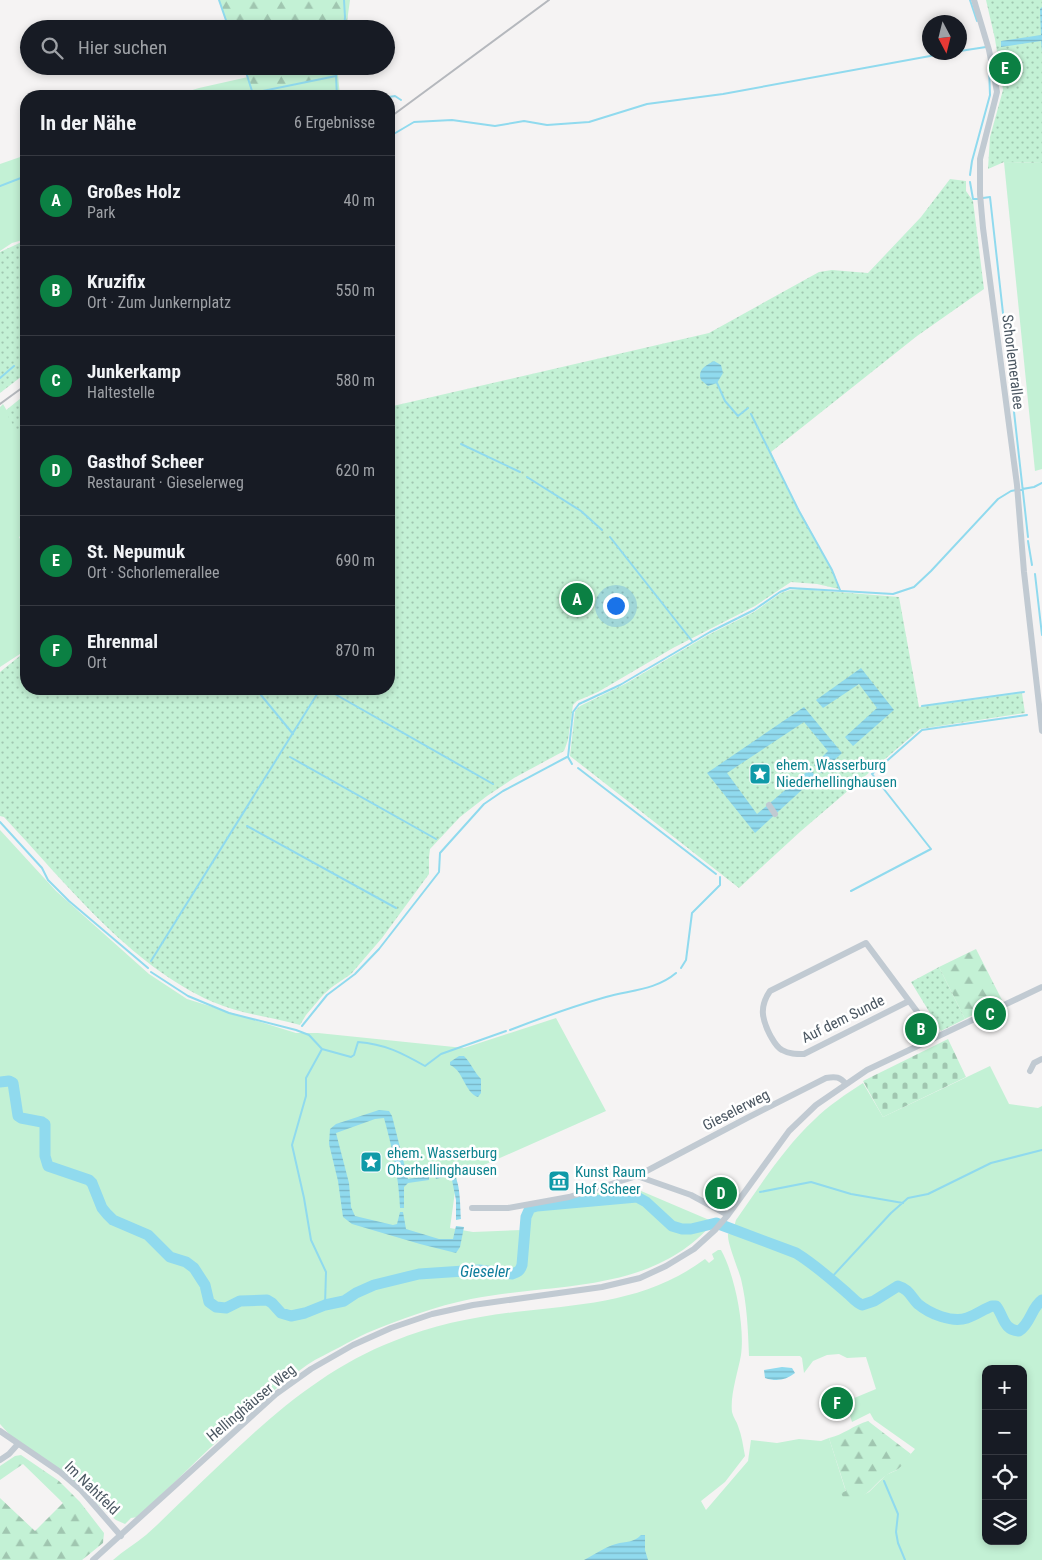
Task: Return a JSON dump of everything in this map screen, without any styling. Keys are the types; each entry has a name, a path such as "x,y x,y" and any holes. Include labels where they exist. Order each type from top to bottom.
{"street":[{"name":"Schorlemerallee","path":"974,0 990,50 997,92 980,159 980,194 1017,485 1024,572 1042,731"},
{"path":"769,805 775,814"},
{"name":"Auf dem Sunde","path":"866,943 909,1000 804,1054 789,1053 779,1048 763,1021 762,1012 765,997 770,991 866,943"},
{"name":"Hellinghäuser Weg","path":"92,1560 181,1482 276,1394 311,1369 350,1346 390,1328 432,1314 473,1305 602,1287 640,1278 666,1266 687,1253 715,1230 789,1131 816,1105 867,1070 1042,987"},
{"path":"909,1000 936,1037"},
{"path":"1030,1071 1034,1063 1042,1059"},
{"name":"Gieselerweg","path":"472,1208 508,1208 569,1197 636,1176 826,1078 841,1078 846,1084"},
{"path":"636,1176 691,1195 726,1217"},
{"name":"Im Nahtfeld","path":"0,1431 60,1472 81,1490 121,1536"},
{"path":"0,1460 18,1444"}],"green space":[{"path":"219,0 350,0 347,20 226,20"},
{"path":"986,0 1042,0 1042,163 1004,162 988,169 990,137 1003,90 995,39"},
{"path":"247,75 338,75 267,90 252,90"},
{"path":"338,75 339,90 267,90"},
{"path":"248,77 252,90 192,90 199,88"},
{"path":"20,157 20,241 12,243 0,251 0,164"},
{"path":"1004,162 1042,163 1042,469 1035,471"},
{"path":"950,179 966,181 966,191 973,201 984,289 917,336 771,452 790,493 835,575 839,589 817,584 791,582 755,606 673,648 598,692 577,701 573,705 568,740 564,751 514,778 460,817 430,849 429,874 382,938 351,974 323,995 300,1025 223,1006 182,986 153,967 100,920 4,817 0,816 0,672 20,656 20,695 395,695 395,406 709,333 819,272 832,270 868,273 921,217"},
{"path":"20,243 20,378 0,393 0,252"},
{"path":"20,399 20,437 5,411"},
{"path":"3,404 20,433 20,654 0,667 0,407"},
{"path":"800,589 899,597 919,707 1022,693 1025,713 920,729 801,831 739,888 570,756 575,711 580,706 625,684 708,635 754,612 781,593"},
{"path":"0,830 56,891 149,974 187,999 296,1033 318,1033 464,1048 556,1018 606,1111 457,1177 450,1228 473,1232 522,1230 525,1210 535,1205 571,1200 627,1185 714,1222 689,1246 661,1262 632,1274 601,1282 471,1299 432,1309 360,1336 311,1362 284,1382 220,1438 138,1517 131,1518 125,1524 116,1520 83,1490 18,1444 0,1424"},
{"path":"976,949 1002,1000 965,1019 939,967"},
{"path":"939,967 965,1019 941,1031 911,982"},
{"path":"948,1039 966,1077 883,1117 863,1081"},
{"path":"990,1066 1009,1104 1038,1108 1042,1106 1042,1560 113,1560 151,1530 234,1451 283,1408 336,1370 364,1354 409,1335 454,1322 500,1314 590,1303 638,1293 683,1273 705,1259 709,1263 714,1259 712,1254 718,1250 721,1250 731,1273 738,1301 742,1330 741,1355 733,1391 732,1412 745,1456 725,1482 701,1501 706,1510 748,1461 751,1440 777,1443 799,1439 821,1441 829,1438 846,1492 857,1498 869,1492 886,1475 897,1470 915,1449 874,1420 870,1413 852,1422 847,1401 876,1389 866,1357 847,1358 839,1354 827,1355 813,1361 804,1373 800,1356 749,1356 743,1288 728,1234 733,1230 736,1220 763,1181 803,1131 831,1105 863,1083 883,1117"},
{"path":"868,1421 911,1454 897,1470 888,1474 867,1493 857,1499 850,1499 843,1497 841,1493 846,1491 829,1438"},
{"path":"21,1455 59,1481 80,1502 104,1533 103,1543 82,1560 0,1560 0,1498 35,1531 63,1503 23,1464 0,1480 0,1466 15,1456"}],"water":[{"path":"1042,7 1042,52 1041,41 1001,47 1001,41 1041,35 1040,9"},
{"path":"714,361 721,365 723,373 717,383 708,386 701,380 700,373 705,366"},
{"path":"861,668 894,710 853,746 845,737 877,708 859,684 823,708 816,700"},
{"path":"804,707 842,753 821,773 814,765 828,751 804,722 727,773 757,814 810,769 816,777 755,833 707,773"},
{"path":"459,1056 464,1056 481,1079 481,1093 478,1097 470,1091 455,1068 450,1065 450,1062"},
{"path":"379,1110 389,1111 392,1116 408,1179 429,1176 429,1180 408,1183 404,1187 404,1208 400,1208 395,1162 384,1118 375,1119 336,1133 349,1183 351,1207 355,1216 393,1225 397,1224 400,1212 403,1212 406,1229 439,1239 453,1239 456,1226 464,1227 460,1247 456,1253 352,1224 343,1217 338,1181 329,1144 330,1129 336,1124"},
{"path":"451,1171 457,1180 459,1193 461,1219 456,1220 456,1200 452,1180 447,1176 436,1179 435,1175"},
{"path":"782,1367 792,1368 795,1373 781,1380 765,1378 764,1370"},
{"path":"641,1535 645,1535 645,1550 648,1560 584,1560 608,1547 633,1541"}],"waterway":[{"path":"219,0 226,20"},
{"path":"344,0 345,20"},
{"path":"970,0 977,21"},
{"path":"967,50 986,47"},
{"path":"395,133 414,122 452,120 495,126 524,121 547,125 589,122 647,104 723,94 922,58"},
{"path":"970,175 990,95 989,67"},
{"path":"247,75 252,90"},
{"path":"268,90 336,76 337,90"},
{"path":"395,96 401,100"},
{"path":"0,186 20,178"},
{"path":"970,182 973,199 978,199"},
{"path":"983,198 990,197 1028,537"},
{"path":"0,378 14,366"},
{"path":"717,383 725,401 738,416 748,408"},
{"path":"751,414 799,511 832,570 840,590"},
{"path":"461,444 520,472"},
{"path":"527,477 581,511 602,530"},
{"path":"572,764 568,757 573,712 579,704 620,685 790,588 893,594 914,587 998,499 1011,491 1034,487 1042,483"},
{"path":"610,537 692,641"},
{"path":"1028,541 1032,565"},
{"path":"1035,574 1042,635"},
{"path":"922,706 1024,692"},
{"path":"261,695 293,734"},
{"path":"151,961 317,695"},
{"path":"337,695 493,784"},
{"path":"851,891 931,849 872,774 922,730 1027,715"},
{"path":"290,757 436,839"},
{"path":"302,1026 327,995 355,974 379,949 439,872 440,853 484,804 503,791 567,757"},
{"path":"578,768 716,874"},
{"path":"0,822 42,868 48,880 69,901 148,968"},
{"path":"247,826 396,908"},
{"path":"681,968 686,960 692,913 720,885 720,877"},
{"path":"151,972 188,996 229,1013 309,1035 322,1049"},
{"path":"510,1030 558,1012 652,986 676,973"},
{"path":"325,1305 326,1272 311,1240 292,1145 306,1096 306,1078 322,1049 351,1057 354,1055 358,1042 368,1043 393,1050 425,1066 441,1054 506,1031"},
{"name":"Gieseler","path":"0,1082 9,1081 13,1083 18,1116 45,1124 45,1156 48,1166 89,1180 102,1208 113,1220 148,1235 170,1257 186,1262 194,1268 205,1285 209,1302 216,1307 226,1308 240,1301 267,1300 281,1313 291,1316 344,1301 374,1285 419,1274 479,1270 512,1274 518,1271 522,1265 526,1217 530,1208 637,1197 646,1202 672,1226 691,1229 716,1223 796,1253 862,1305 874,1301 898,1286 907,1291 923,1308 948,1318 967,1318 992,1306 996,1306 1004,1322 1010,1328 1019,1331 1042,1300"},
{"path":"830,1279 891,1213 908,1198 928,1194 991,1163 1042,1150"},
{"path":"760,1192 811,1182 851,1194 903,1203"},
{"path":"884,1481 898,1514 896,1532 905,1560"}],"railway":[{"path":"395,114 549,0"},
{"path":"0,404 20,389"}],"place":[{"name":"St. Nepumuk","path":"1005,68"},
{"name":"Großes Holz","path":"577,599"},
{"name":"ehem. Wasserburg Niederhellinghausen","path":"760,774"},
{"name":"Junkerkamp","path":"990,1014"},
{"name":"Kruzifix","path":"921,1029"},
{"name":"ehem. Wasserburg Oberhellinghausen","path":"371,1162"},
{"name":"Kunst Raum Hof Scheer","path":"559,1181"},
{"name":"Gasthof Scheer","path":"721,1193"},
{"name":"Ehrenmal","path":"837,1403"}]}
